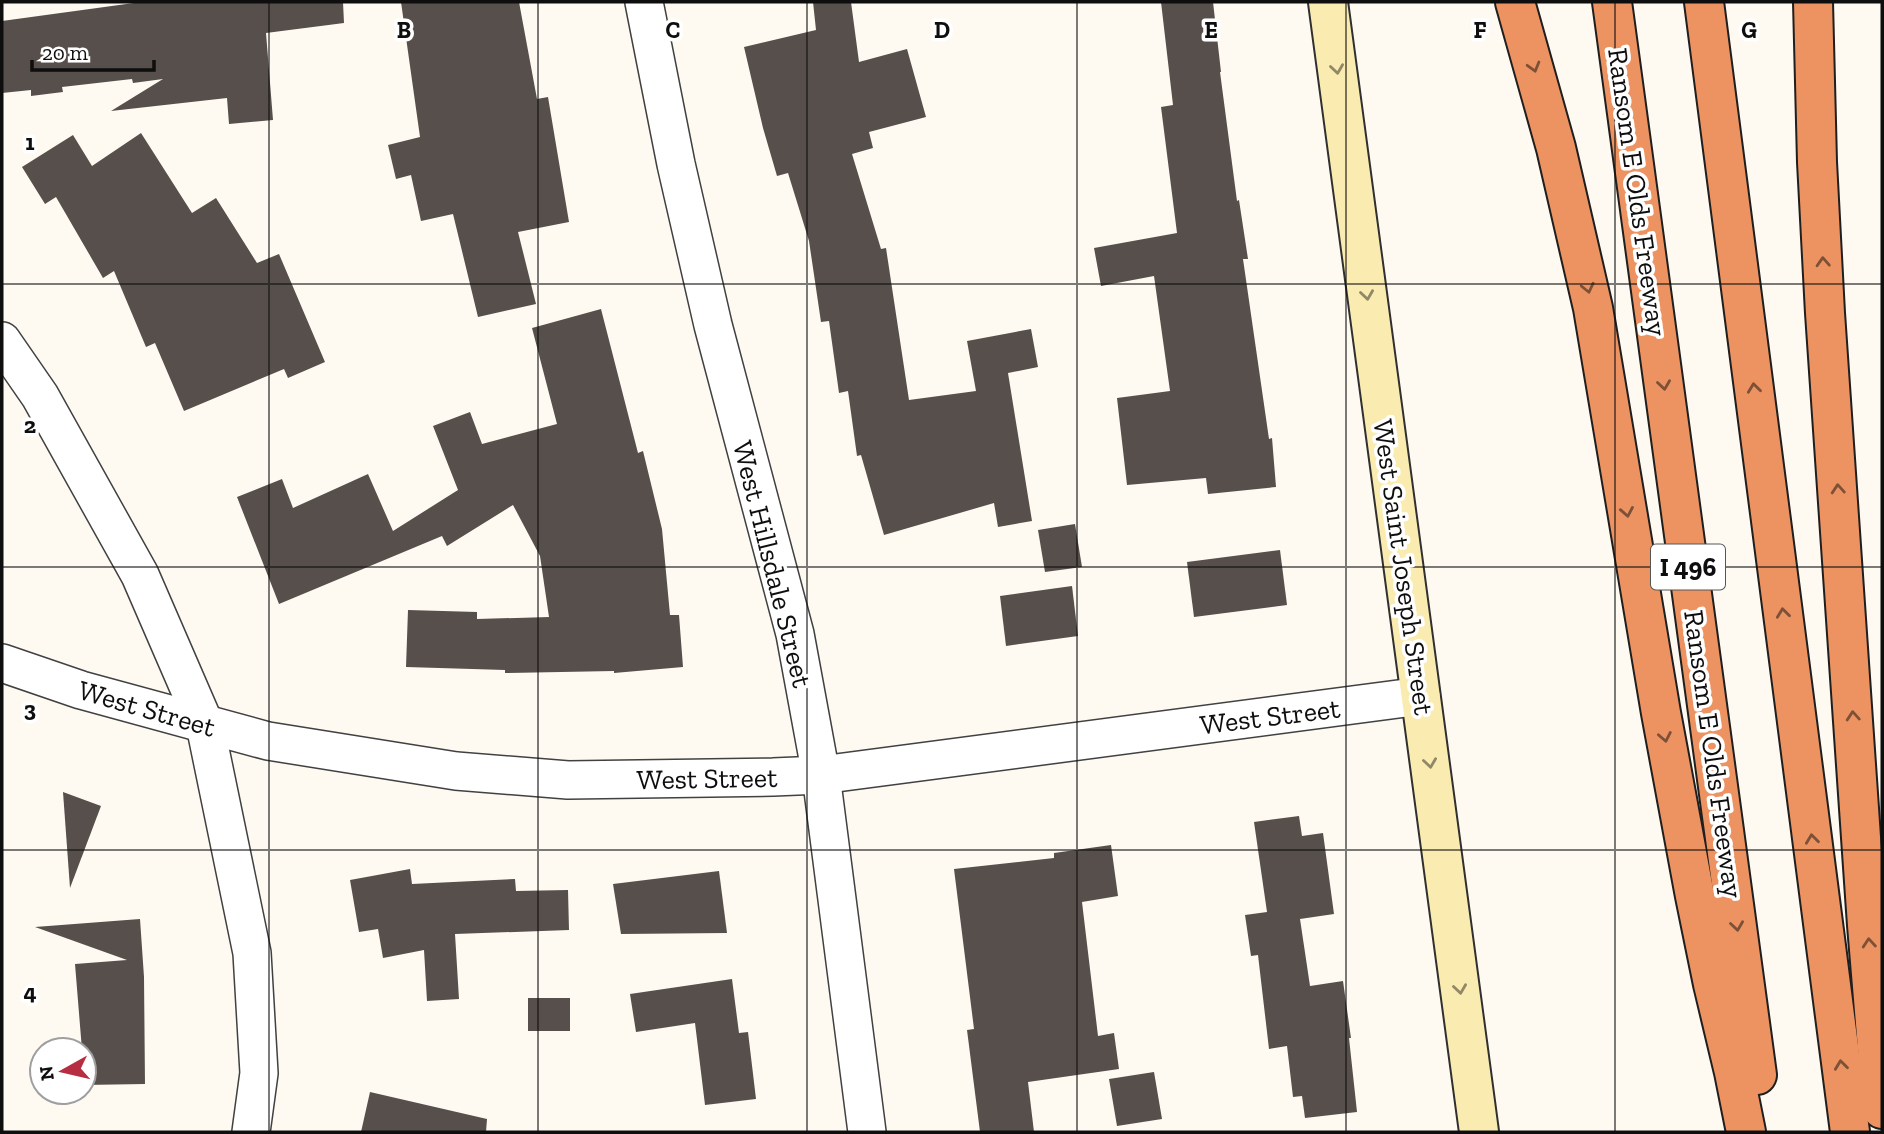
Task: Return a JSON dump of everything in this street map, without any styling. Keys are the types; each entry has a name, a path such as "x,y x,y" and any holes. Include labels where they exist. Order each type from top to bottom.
{"highway":[{"path":"1515,2 1556,148 1593,308 1661,713 1705,946 1745,1132"},
{"name":"Ransom E Olds Freeway","path":"1612,2 1765,1132"},
{"path":"1704,2 1850,1132"},
{"path":"1813,2 1817,162 1825,313 1882,1108"}],"main road":[{"name":"West Saint Joseph Street","path":"1328,2 1479,1132"}],"street":[{"name":"West Hillsdale Street","path":"644,2 676,164 713,325 795,634 821,775 867,1132"},
{"path":"2,341 40,396 140,575 205,724 252,953 260,1073 251,1132"},
{"name":"West Street","path":"2,663 81,690 268,741 456,771 568,780 821,775 1421,696"}],"building":[{"path":"141,2 343,2 344,23 266,33 273,120 229,124 227,98 111,111 163,79 133,83 132,79 62,87 63,92 31,96 31,90 2,93 2,21"},
{"path":"401,2 519,2 537,99 548,97 569,222 518,232 536,304 478,317 453,214 421,221 411,175 396,179 388,145 420,137"},
{"path":"813,2 851,2 859,62 907,49 926,117 869,132 873,148 852,154 881,249 886,248 909,400 976,391 967,341 1031,329 1038,367 1008,373 1032,521 998,527 994,503 884,535 861,455 857,456 848,391 839,393 829,321 821,322 809,241 788,173 777,176 744,47 816,30"},
{"path":"1161,2 1213,2 1237,201 1239,200 1248,259 1243,259 1269,439 1272,438 1276,487 1208,494 1206,478 1127,485 1117,398 1170,391 1154,276 1101,286 1094,248 1177,233 1161,107 1173,105"},
{"path":"141,133 192,213 216,198 257,263 279,254 325,362 288,378 284,369 184,411 155,343 146,347 114,271 103,278 56,197 45,204 22,167 73,135 92,166"},
{"path":"601,309 638,453 643,451 662,529 670,615 679,615 683,667 614,673 505,673 505,670 406,667 408,610 477,612 477,619 549,617 540,556 513,505 447,546 442,536 279,604 237,497 282,479 293,508 368,474 393,531 458,490 433,426 470,412 482,444 557,424 532,328"},
{"path":"1075,524 1082,567 1045,572 1038,530"},
{"path":"1280,550 1287,605 1194,617 1187,562"},
{"path":"1072,586 1078,636 1006,646 1000,596"},
{"path":"63,792 101,806 70,888"},
{"path":"1299,816 1302,836 1323,833 1334,914 1300,919 1310,986 1343,981 1357,1112 1305,1118 1302,1096 1293,1097 1287,1046 1269,1049 1258,955 1251,956 1245,915 1267,912 1254,822"},
{"path":"1111,845 1118,896 1082,902 1098,1036 1114,1033 1119,1069 1028,1082 1034,1132 980,1132 967,1030 974,1029 954,869 1054,858 1054,853"},
{"path":"410,869 412,884 515,879 516,891 568,890 569,930 455,934 459,999 427,1001 424,950 383,958 378,929 359,932 350,880"},
{"path":"719,871 727,933 621,934 613,884"},
{"path":"140,919 144,977 145,1084 98,1085 98,1036 81,1036 75,964 127,960 35,927"},
{"path":"732,979 739,1033 748,1032 756,1099 705,1105 695,1023 636,1032 630,994"},
{"path":"528,998 570,998 570,1031 528,1031"},
{"path":"1154,1072 1162,1119 1117,1126 1109,1079"},
{"path":"370,1092 487,1119 486,1132 361,1132"}]}
